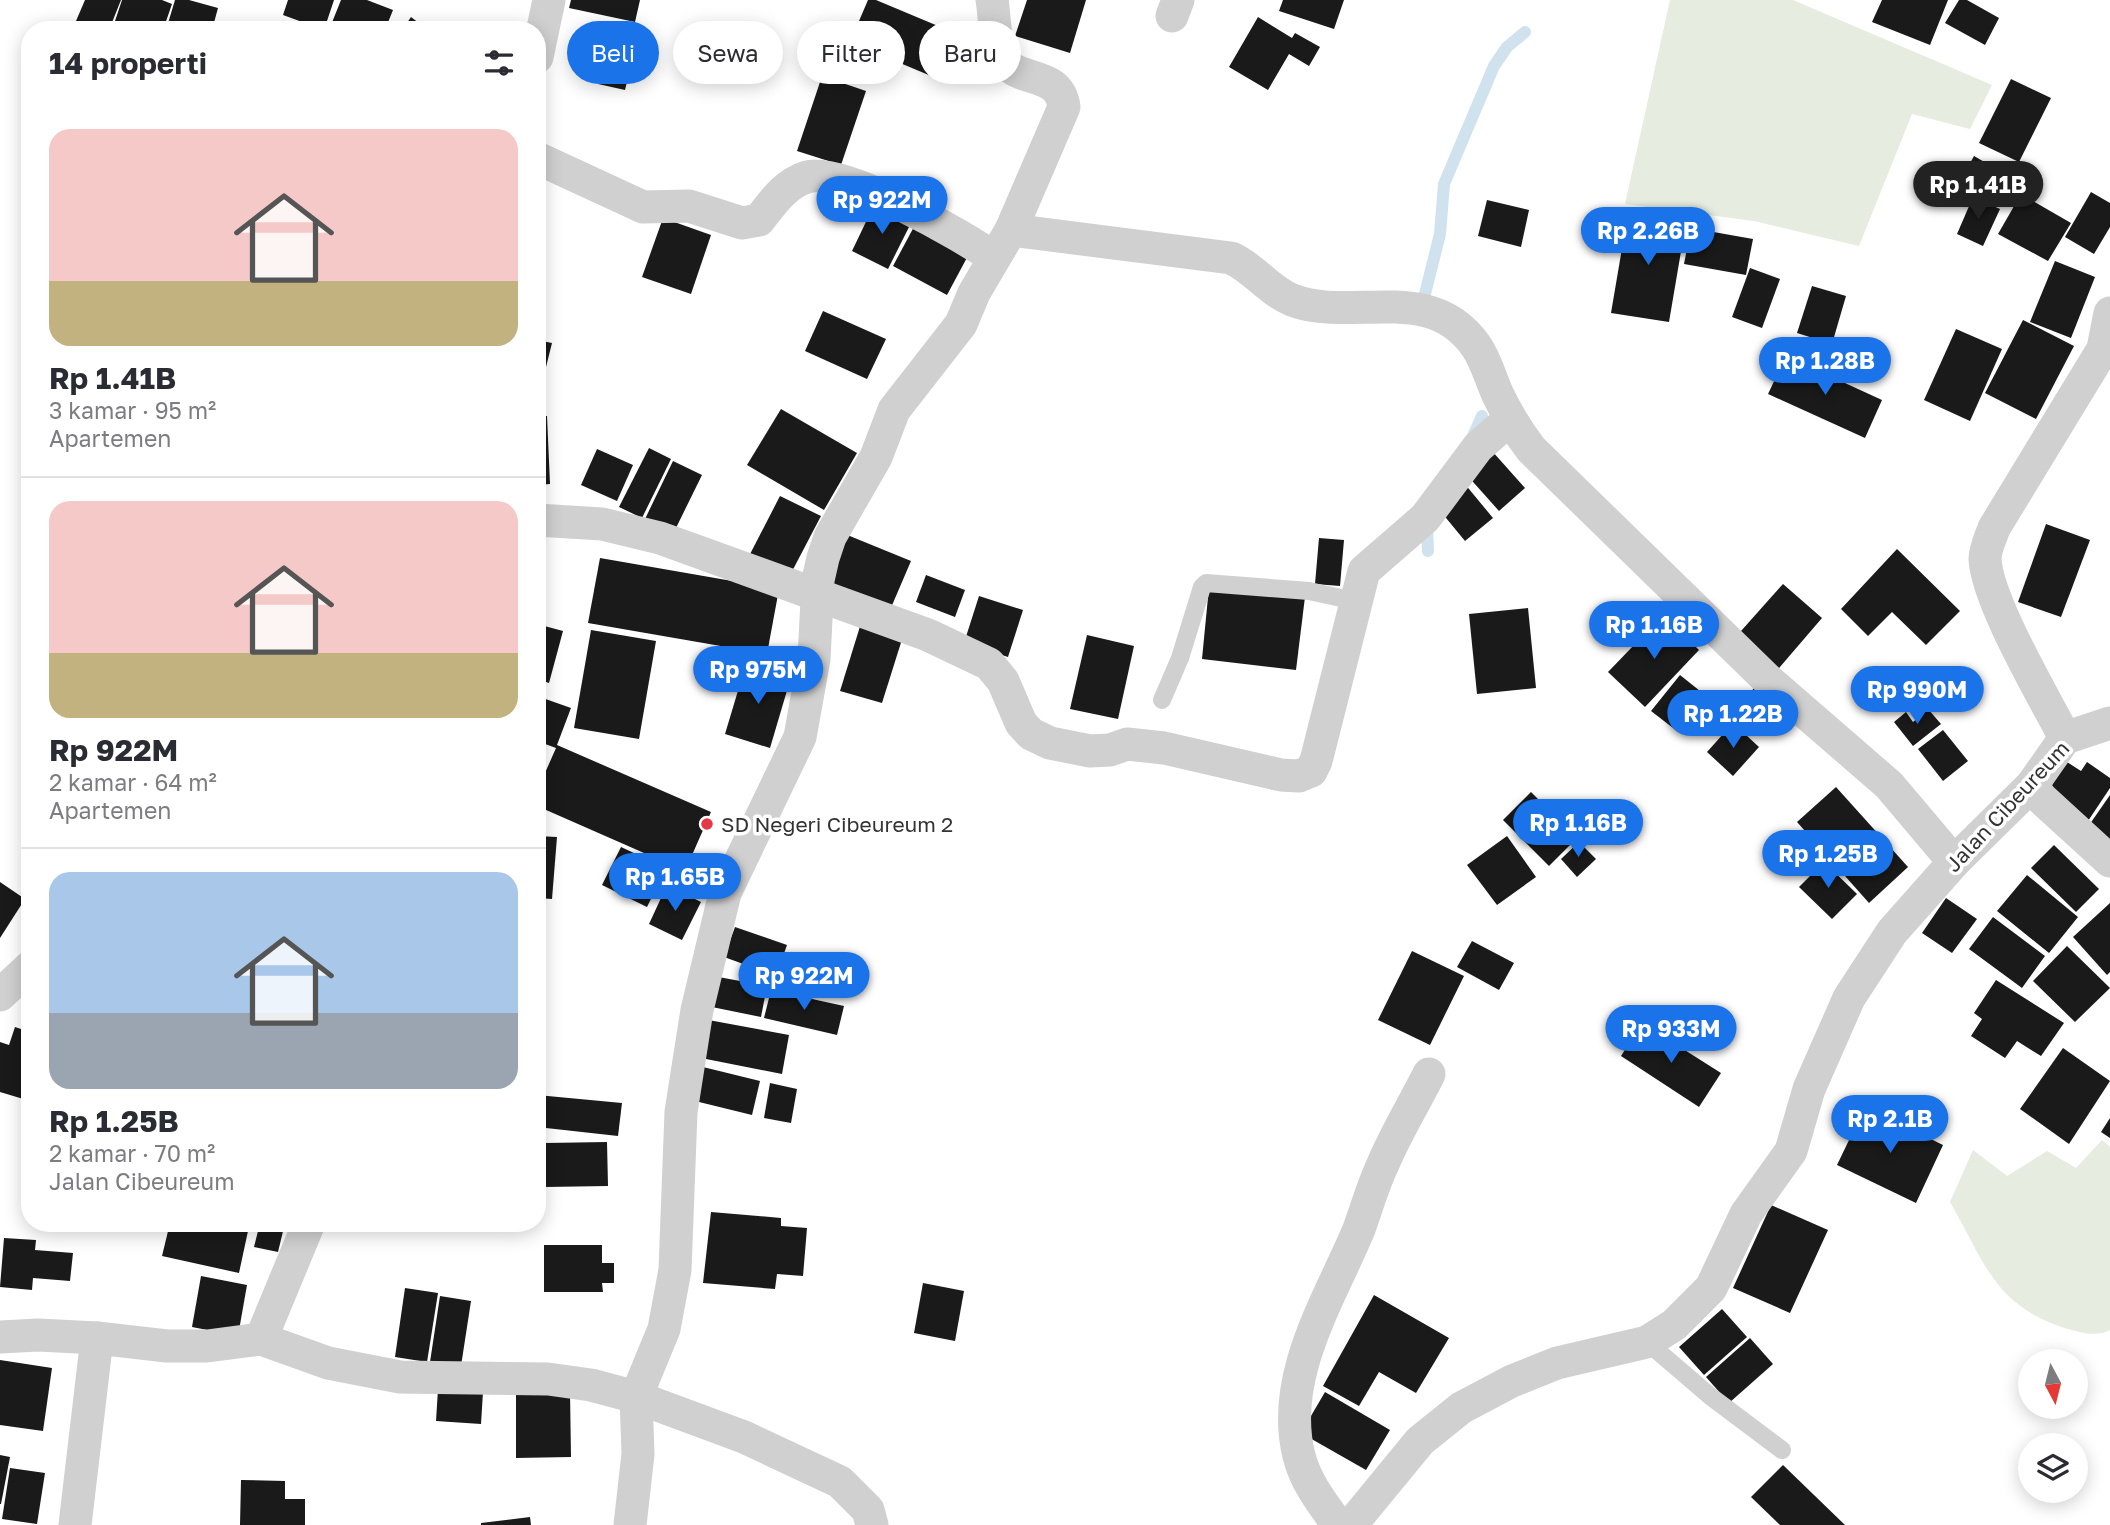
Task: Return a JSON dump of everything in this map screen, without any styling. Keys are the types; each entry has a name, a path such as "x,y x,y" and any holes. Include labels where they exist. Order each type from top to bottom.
{"street":[{"path":"545,21 549,0"},
{"path":"630,1525 638,1454 636,1397 664,1329 671,1301 681,1112 697,1010 716,920 728,885 800,737 814,659 817,593 830,537 876,457 894,410 961,324 993,258 1011,230 1064,107 1059,92 1053,85 1010,66 1002,59 992,0"},
{"path":"546,162 643,207 689,206 742,223 759,220 780,192 795,182 809,176 823,175 883,197 965,237 993,258"},
{"path":"1011,230 1231,258 1250,269 1273,290 1310,304 1394,305 1421,309 1441,317 1476,346 1510,419 1531,449 1759,672 1889,785 1954,862"},
{"path":"2065,738 2009,626 1987,574 1985,555 1994,528 2103,349 2110,313"},
{"path":"546,521 602,524 660,538 817,593 981,658 1003,681 1021,723 1031,734 1050,743 1090,751 1110,750 1127,744 1164,748 1282,775 1300,776 1311,771 1316,761 1364,571 1425,518 1478,447 1510,419"},
{"name":"Jalan Cibeureum","path":"1351,1525 1420,1441 1461,1408 1511,1381 1557,1363 1647,1342 1674,1325 1711,1288 1746,1214 1791,1151 1810,1089 1849,998 1892,932 1954,862 2032,785 2065,738 2110,723"},
{"path":"2032,785 2041,798 2110,861"},
{"path":"0,995 21,975"},
{"path":"1338,1525 1310,1486 1299,1455 1295,1416 1300,1372 1326,1296 1358,1230 1383,1164 1429,1074"},
{"path":"261,1339 305,1232"},
{"path":"0,1338 38,1335 167,1346 207,1346 261,1339 303,1356 365,1372 400,1377 548,1379 592,1385 636,1397 744,1437 841,1482 868,1510 872,1525"},
{"path":"75,1525 97,1338"}],"lane":[{"path":"1162,700 1202,587 1206,583 1309,590 1355,601"},
{"path":"1647,1342 1710,1396 1782,1450"}],"shaded area":[{"path":"1670,0 1793,0 1992,85 1970,129 1912,114 1859,246 1754,221 1625,204"},
{"path":"2102,1140 2110,1147 2110,1330 2089,1334 2043,1319 2023,1308 2008,1295 1984,1263 1950,1202 1973,1150 2007,1176 2047,1151 2076,1168"}],"building":[{"path":"85,0 121,0 113,21 76,21"},
{"path":"122,0 162,0 172,4 166,21 115,21"},
{"path":"175,0 189,0 218,8 214,21 169,21"},
{"path":"288,0 334,0 327,21 299,21 283,15"},
{"path":"341,0 367,0 393,10 389,21 333,21"},
{"path":"571,0 640,0 635,21 569,8"},
{"path":"868,0 876,0 926,21 919,21 919,71 905,65 905,21 859,21"},
{"path":"1027,0 1086,0 1070,53 1021,38 1020,21"},
{"path":"1283,0 1344,0 1334,29 1279,11"},
{"path":"1882,0 1948,0 1930,45 1872,22"},
{"path":"1959,0 1967,0 1999,18 1985,45 1945,23"},
{"path":"1258,17 1292,38 1295,33 1320,47 1309,66 1289,54 1268,90 1229,67"},
{"path":"2011,79 2051,98 2019,162 1979,143"},
{"path":"598,84 626,84 625,90"},
{"path":"819,84 845,84 866,91 841,165 797,151"},
{"path":"1974,156 2007,175 1991,203 1958,185"},
{"path":"2091,192 2110,203 2110,227 2094,254 2065,237"},
{"path":"2021,194 2071,223 2048,261 1998,234"},
{"path":"1973,197 2000,209 1983,246 1957,234"},
{"path":"1487,200 1529,210 1521,247 1478,236"},
{"path":"875,203 912,221 888,269 852,251"},
{"path":"1628,213 1686,222 1669,322 1611,313"},
{"path":"663,218 711,235 691,294 642,277"},
{"path":"916,223 970,252 947,295 893,266"},
{"path":"1691,228 1753,239 1746,275 1684,264"},
{"path":"2055,261 2095,277 2071,338 2030,322"},
{"path":"1750,268 1780,279 1762,328 1732,317"},
{"path":"1812,286 1846,296 1832,344 1797,333"},
{"path":"823,311 886,339 867,379 805,351"},
{"path":"2023,320 2074,346 2036,419 1985,393"},
{"path":"1956,329 2002,349 1970,421 1924,400"},
{"path":"546,342 552,343 546,367"},
{"path":"1786,356 1882,400 1865,438 1768,394"},
{"path":"781,409 857,453 824,510 747,465"},
{"path":"546,416 547,416 550,484 546,484"},
{"path":"649,448 671,459 642,518 619,507"},
{"path":"597,449 633,465 617,501 581,485"},
{"path":"1492,451 1525,488 1499,511 1466,474"},
{"path":"673,461 702,475 674,532 645,519"},
{"path":"1464,483 1493,518 1465,541 1437,507"},
{"path":"780,496 821,516 788,579 748,558"},
{"path":"2046,524 2090,540 2061,617 2018,602"},
{"path":"840,532 911,561 890,610 819,580"},
{"path":"1319,538 1344,540 1340,586 1315,584"},
{"path":"1897,549 1960,611 1926,645 1892,612 1868,636 1841,609"},
{"path":"600,558 779,589 767,654 588,623"},
{"path":"926,575 965,590 955,617 916,602"},
{"path":"1783,584 1822,618 1773,675 1733,640"},
{"path":"1209,587 1305,597 1296,670 1202,659"},
{"path":"979,596 1023,610 1008,657 964,643"},
{"path":"1528,608 1536,688 1477,694 1469,614"},
{"path":"1663,615 1699,650 1645,707 1608,672"},
{"path":"862,620 904,633 882,703 840,691"},
{"path":"546,626 563,631 549,683 546,682"},
{"path":"591,630 656,641 639,739 574,728"},
{"path":"1087,635 1134,646 1118,719 1070,709"},
{"path":"746,664 791,677 770,748 725,734"},
{"path":"1680,675 1705,695 1677,731 1651,711"},
{"path":"1755,687 1773,702 1750,730 1732,714"},
{"path":"546,699 571,708 557,745 711,812 685,871 546,810 546,771 556,748 546,744"},
{"path":"1928,709 1941,724 1913,746 1894,722 1906,712 1913,722"},
{"path":"1733,723 1759,747 1733,776 1707,752"},
{"path":"1943,730 1968,761 1943,781 1918,749"},
{"path":"2067,762 2081,771 2087,762 2110,778 2110,788 2086,824 2048,791"},
{"path":"1836,787 1908,867 1869,903 1797,822"},
{"path":"1531,792 1577,838 1549,866 1503,820"},
{"path":"2110,795 2110,848 2085,831"},
{"path":"546,836 557,837 552,899 546,899"},
{"path":"1507,836 1536,877 1497,905 1467,865"},
{"path":"1579,842 1596,859 1577,877 1561,859"},
{"path":"2054,845 2099,889 2076,912 2031,868"},
{"path":"621,847 666,868 647,907 602,885"},
{"path":"1824,862 1857,894 1832,919 1799,887"},
{"path":"2027,875 2078,917 2049,953 1997,911"},
{"path":"0,882 21,896 21,905 0,938"},
{"path":"667,885 701,902 682,940 649,924"},
{"path":"1946,898 1977,919 1952,953 1922,933"},
{"path":"2110,903 2110,972 2107,975 2073,937"},
{"path":"1993,917 2045,956 2022,988 1969,949"},
{"path":"735,927 787,945 776,976 724,957"},
{"path":"1472,941 1514,963 1499,990 1457,967"},
{"path":"2067,946 2110,988 2075,1022 2033,981"},
{"path":"1412,951 1464,976 1430,1045 1378,1020"},
{"path":"791,952 844,973 834,996 781,975"},
{"path":"708,975 767,986 761,1017 702,1005"},
{"path":"1996,980 2064,1023 2041,1056 2017,1041 2005,1058 1971,1036 1982,1019 1974,1013"},
{"path":"771,990 844,1006 837,1035 764,1018"},
{"path":"703,1019 789,1035 782,1074 696,1057"},
{"path":"1642,1023 1721,1073 1699,1107 1621,1056"},
{"path":"15,1027 21,1029 21,1098 0,1092 0,1042 9,1045"},
{"path":"2063,1048 2110,1081 2069,1144 2020,1109"},
{"path":"703,1067 760,1081 752,1115 695,1101"},
{"path":"770,1083 797,1089 791,1123 764,1118"},
{"path":"546,1096 622,1103 618,1136 546,1128"},
{"path":"1865,1107 1943,1145 1916,1203 1837,1165"},
{"path":"2110,1118 2110,1138 2101,1132"},
{"path":"607,1142 608,1186 546,1187 546,1143"},
{"path":"1771,1205 1828,1230 1790,1313 1733,1288"},
{"path":"711,1212 781,1218 781,1226 807,1228 803,1276 777,1274 775,1289 703,1283"},
{"path":"168,1232 248,1232 239,1273 162,1256"},
{"path":"258,1232 283,1232 278,1252 254,1247"},
{"path":"4,1238 36,1240 35,1250 73,1253 70,1281 33,1278 32,1290 0,1287"},
{"path":"544,1245 602,1245 602,1263 614,1263 614,1283 602,1283 603,1292 544,1292"},
{"path":"201,1276 247,1285 238,1336 192,1327"},
{"path":"923,1283 964,1291 955,1341 914,1333"},
{"path":"405,1288 438,1293 427,1362 395,1357"},
{"path":"1374,1295 1449,1338 1416,1393 1379,1372 1359,1406 1323,1386"},
{"path":"440,1296 471,1301 461,1366 430,1362"},
{"path":"1722,1309 1747,1337 1704,1375 1679,1347"},
{"path":"1750,1338 1773,1364 1729,1403 1706,1377"},
{"path":"0,1360 52,1368 43,1431 0,1425"},
{"path":"438,1389 483,1392 481,1424 436,1421"},
{"path":"516,1391 570,1391 571,1457 516,1458"},
{"path":"1325,1392 1390,1430 1366,1470 1301,1433"},
{"path":"0,1455 10,1457 1,1504 0,1504"},
{"path":"1783,1465 1845,1525 1780,1525 1751,1497"},
{"path":"10,1468 45,1473 37,1524 2,1519"},
{"path":"241,1480 285,1481 285,1499 305,1499 305,1525 240,1525"},
{"path":"530,1517 531,1525 481,1525 481,1523"}],"waterway":[{"path":"1423,302 1440,234 1444,184 1494,66 1507,47 1525,32"},
{"path":"1471,441 1482,416"},
{"path":"1427,524 1428,551"}],"place":[{"name":"SD Negeri Cibeureum 2","path":"707,824"}]}
